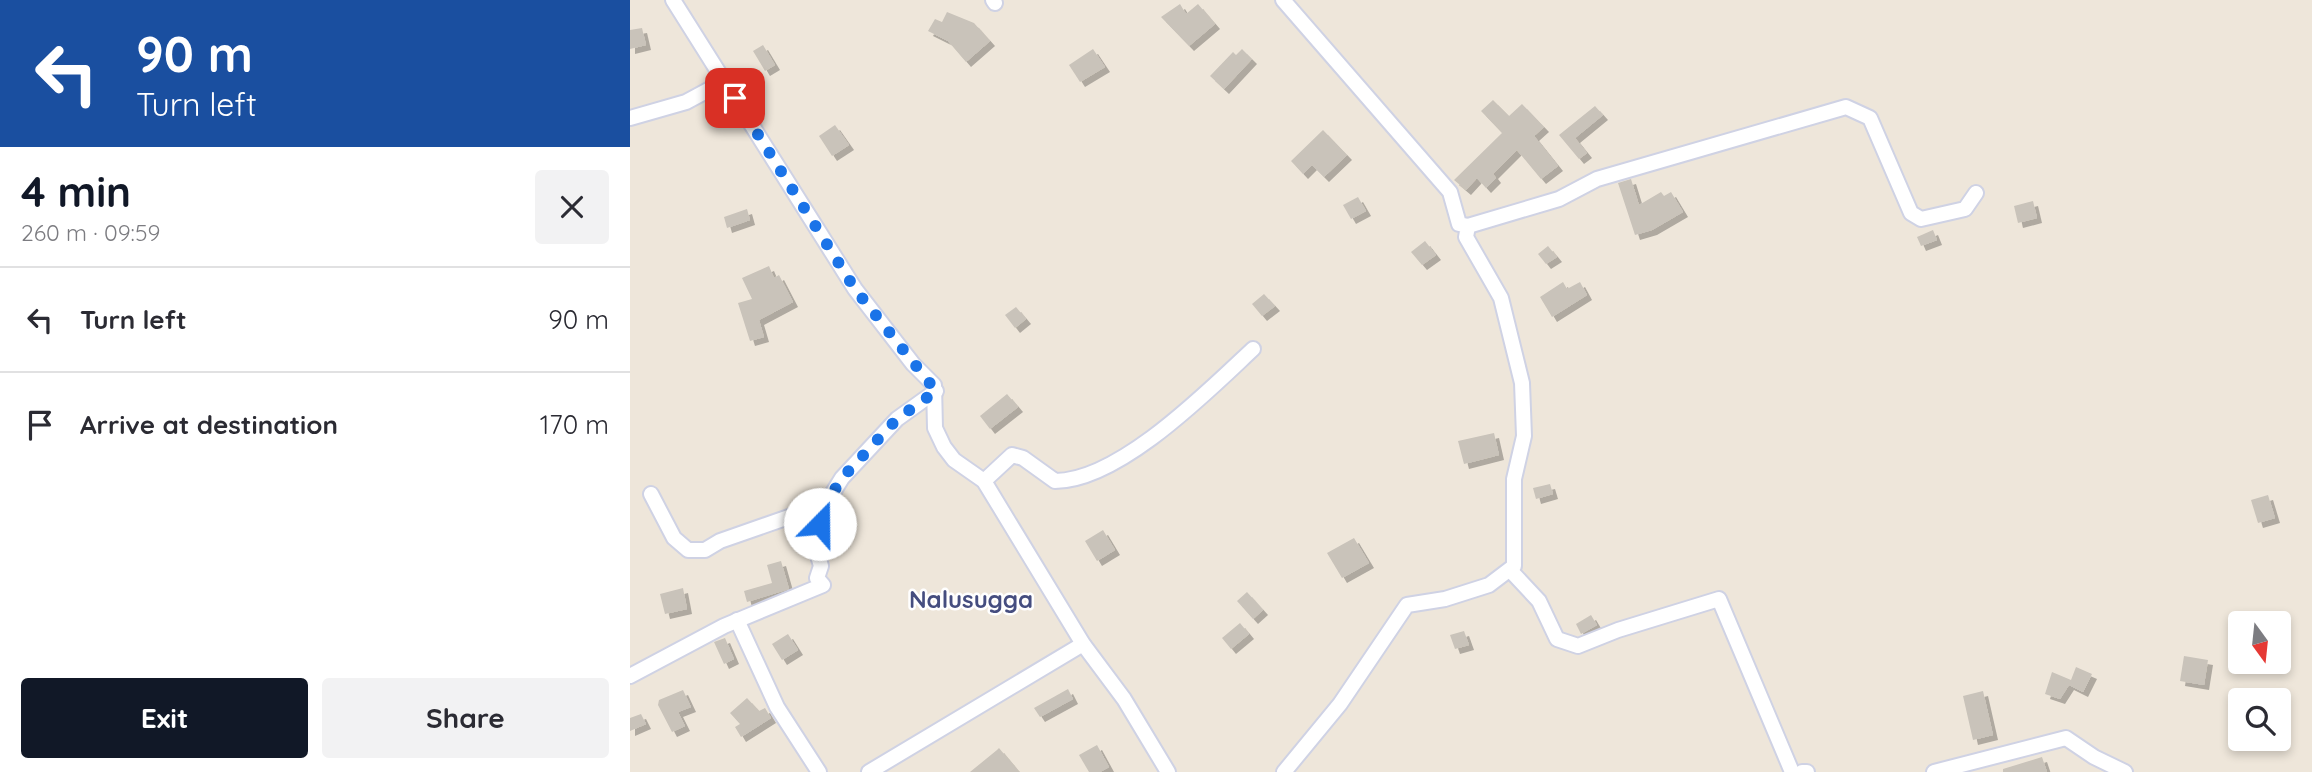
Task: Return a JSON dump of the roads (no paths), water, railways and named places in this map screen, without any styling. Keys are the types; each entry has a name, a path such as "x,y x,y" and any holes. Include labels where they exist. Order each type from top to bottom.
{"street":[{"path":"673,0 855,289 936,391 935,428 944,447 954,460 984,481 1083,644 1124,699 1168,772"},
{"path":"1283,0 1450,192 1459,224 1468,226 1559,199 1597,179 1846,107 1870,118 1911,213 1921,219 1965,209 1976,193"},
{"path":"630,118 686,102 725,81"},
{"path":"1284,772 1340,704 1408,605 1445,599 1489,585 1514,566 1514,479 1524,436 1521,383 1501,298 1466,237 1468,226"},
{"path":"984,481 1014,454 1055,481 1096,473 1157,433 1254,349"},
{"path":"630,676 737,620 823,585 817,578 821,566 816,549 821,512 825,504 842,478 865,457 888,428 936,391"},
{"path":"651,494 674,538 688,551 705,550 720,541 825,504"},
{"path":"1510,570 1539,601 1557,639 1578,646 1719,599 1792,772"},
{"path":"737,620 777,707 819,772"},
{"path":"869,772 1083,644"},
{"path":"1934,772 2066,738 2094,757 2125,772"}],"district":[{"name":"Nalusugga","path":"971,599"}]}
